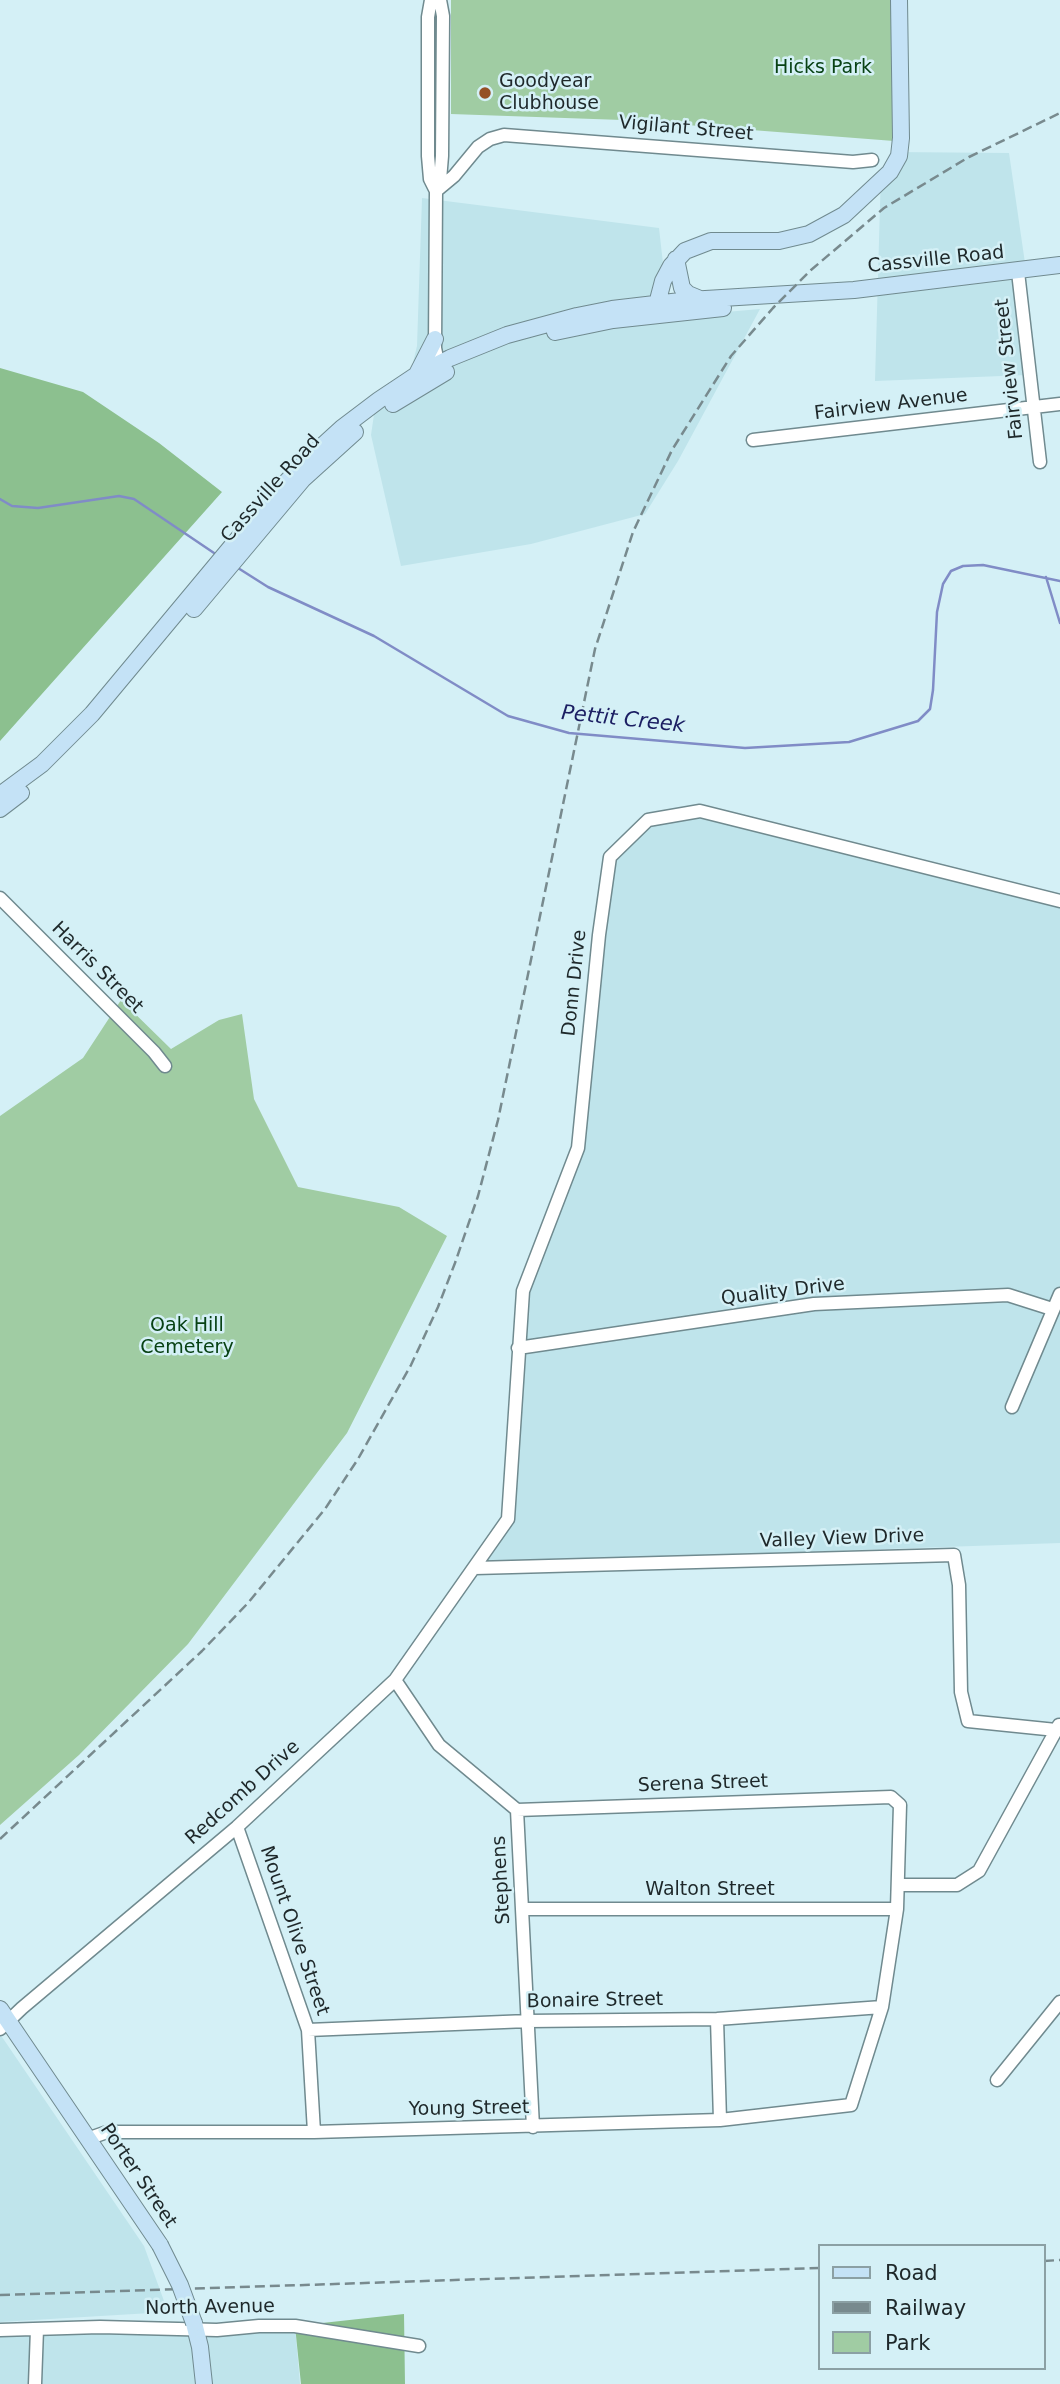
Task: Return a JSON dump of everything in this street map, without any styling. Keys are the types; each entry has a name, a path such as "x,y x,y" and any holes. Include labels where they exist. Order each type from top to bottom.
{"main road":[{"path":"658,309 663,281 676,260 691,248 711,241 779,241 809,234 844,215 890,172 899,156 901,138 899,0"},
{"path":"676,260 682,288 700,299"},
{"name":"Cassville Road","path":"0,809 40,780 85,737 308,459 342,428 415,376 535,338 700,299 816,294 1060,265"},
{"name":"Cassville Road","path":"280,497 359,428 465,351 507,335 577,316 792,300 816,294"},
{"path":"415,376 427,358 435,336 450,347 465,351"},
{"name":"Cassville Road","path":"0,796 43,764 86,721 204,588"},
{"name":"Porter Street","path":"3,2020 160,2245 180,2285 195,2326 204,2384"}],"street":[{"path":"431,0 428,17 428,156 429,179 436,191"},
{"path":"439,370 435,336 436,191 442,156 443,16 440,0"},
{"name":"Vigilant Street","path":"436,191 454,176 478,147 503,135 853,162 872,160"},
{"name":"Fairview Street","path":"1018,272 1040,462"},
{"name":"Fairview Avenue","path":"753,440 1060,404"},
{"name":"Donn Drive","path":"475,1568 508,1519 523,1291 578,1148 599,935 610,857 648,820 700,811 1060,901"},
{"name":"Harris Street","path":"0,898 165,1066"},
{"path":"1013,1407 1060,1293"},
{"name":"Quality Drive","path":"518,1348 814,1304 1008,1295 1052,1309"},
{"name":"Valley View Drive","path":"475,1568 954,1555 959,1585 961,1692 968,1721 1058,1727"},
{"name":"Redcomb Drive","path":"3,2020 237,1827 395,1680 475,1568"},
{"name":"Stephens","path":"395,1680 439,1745 517,1810 533,2127"},
{"path":"882,2007 897,1909 898,1885 957,1885 979,1871 1058,1727"},
{"name":"Serena Street","path":"517,1810 891,1797 900,1805 898,1885"},
{"name":"Mount Olive Street","path":"237,1827 308,2030 314,2132"},
{"name":"Walton Street","path":"524,1909 897,1909"},
{"path":"997,2080 1060,2002"},
{"name":"Bonaire Street","path":"308,2030 528,2021 716,2019 882,2007"},
{"name":"Young Street","path":"87,2139 107,2132 314,2132 719,2120 851,2105 882,2007"},
{"path":"716,2019 719,2120"},
{"name":"North Avenue","path":"0,2330 295,2326 419,2346"},
{"path":"35,2384 37,2329"}],"shaded area":[{"path":"893,152 1009,153 1025,263 1027,375 875,381 881,171"},
{"path":"422,198 659,228 669,317 760,309 678,461 645,514 531,544 401,566 371,435 377,394 411,371 417,346"},
{"path":"700,811 1060,901 1060,1543 479,1563 505,1524 523,1291 578,1148 610,857 648,820"},
{"path":"0,2034 144,2246 168,2312 0,2322"},
{"path":"295,2326 300,2384 0,2384 0,2330"}],"green space":[{"name":"Hicks Park","path":"451,0 893,0 894,141 622,120 451,114"},
{"path":"0,368 83,392 159,443 222,492 0,741"},
{"name":"Oak Hill Cemetery","path":"121,1000 171,1049 219,1020 242,1014 254,1099 298,1187 399,1207 447,1236 347,1433 188,1644 79,1755 0,1825 0,1116 83,1058"},
{"path":"404,2314 405,2384 301,2384 295,2326"}],"waterway":[{"name":"Pettit Creek","path":"0,499 12,506 38,508 119,496 134,499 217,555"},
{"name":"Pettit Creek","path":"238,568 268,587 374,636 508,716 569,733 745,748 849,742 918,721 930,709 937,612 943,584 951,571 963,566 983,565 1060,581"},
{"name":"Pettit Creek","path":"1046,577 1060,623"}],"railway":[{"path":"0,1839 202,1651 248,1603 325,1509 358,1459 411,1365 455,1263 478,1196 498,1120 595,649 633,532 672,450 731,356 811,270 884,208 969,157 1060,113"},
{"path":"1046,2261 1060,2260"},
{"path":"0,2295 818,2268"}],"place":[{"name":"Goodyear Clubhouse","path":"485,93"}]}
